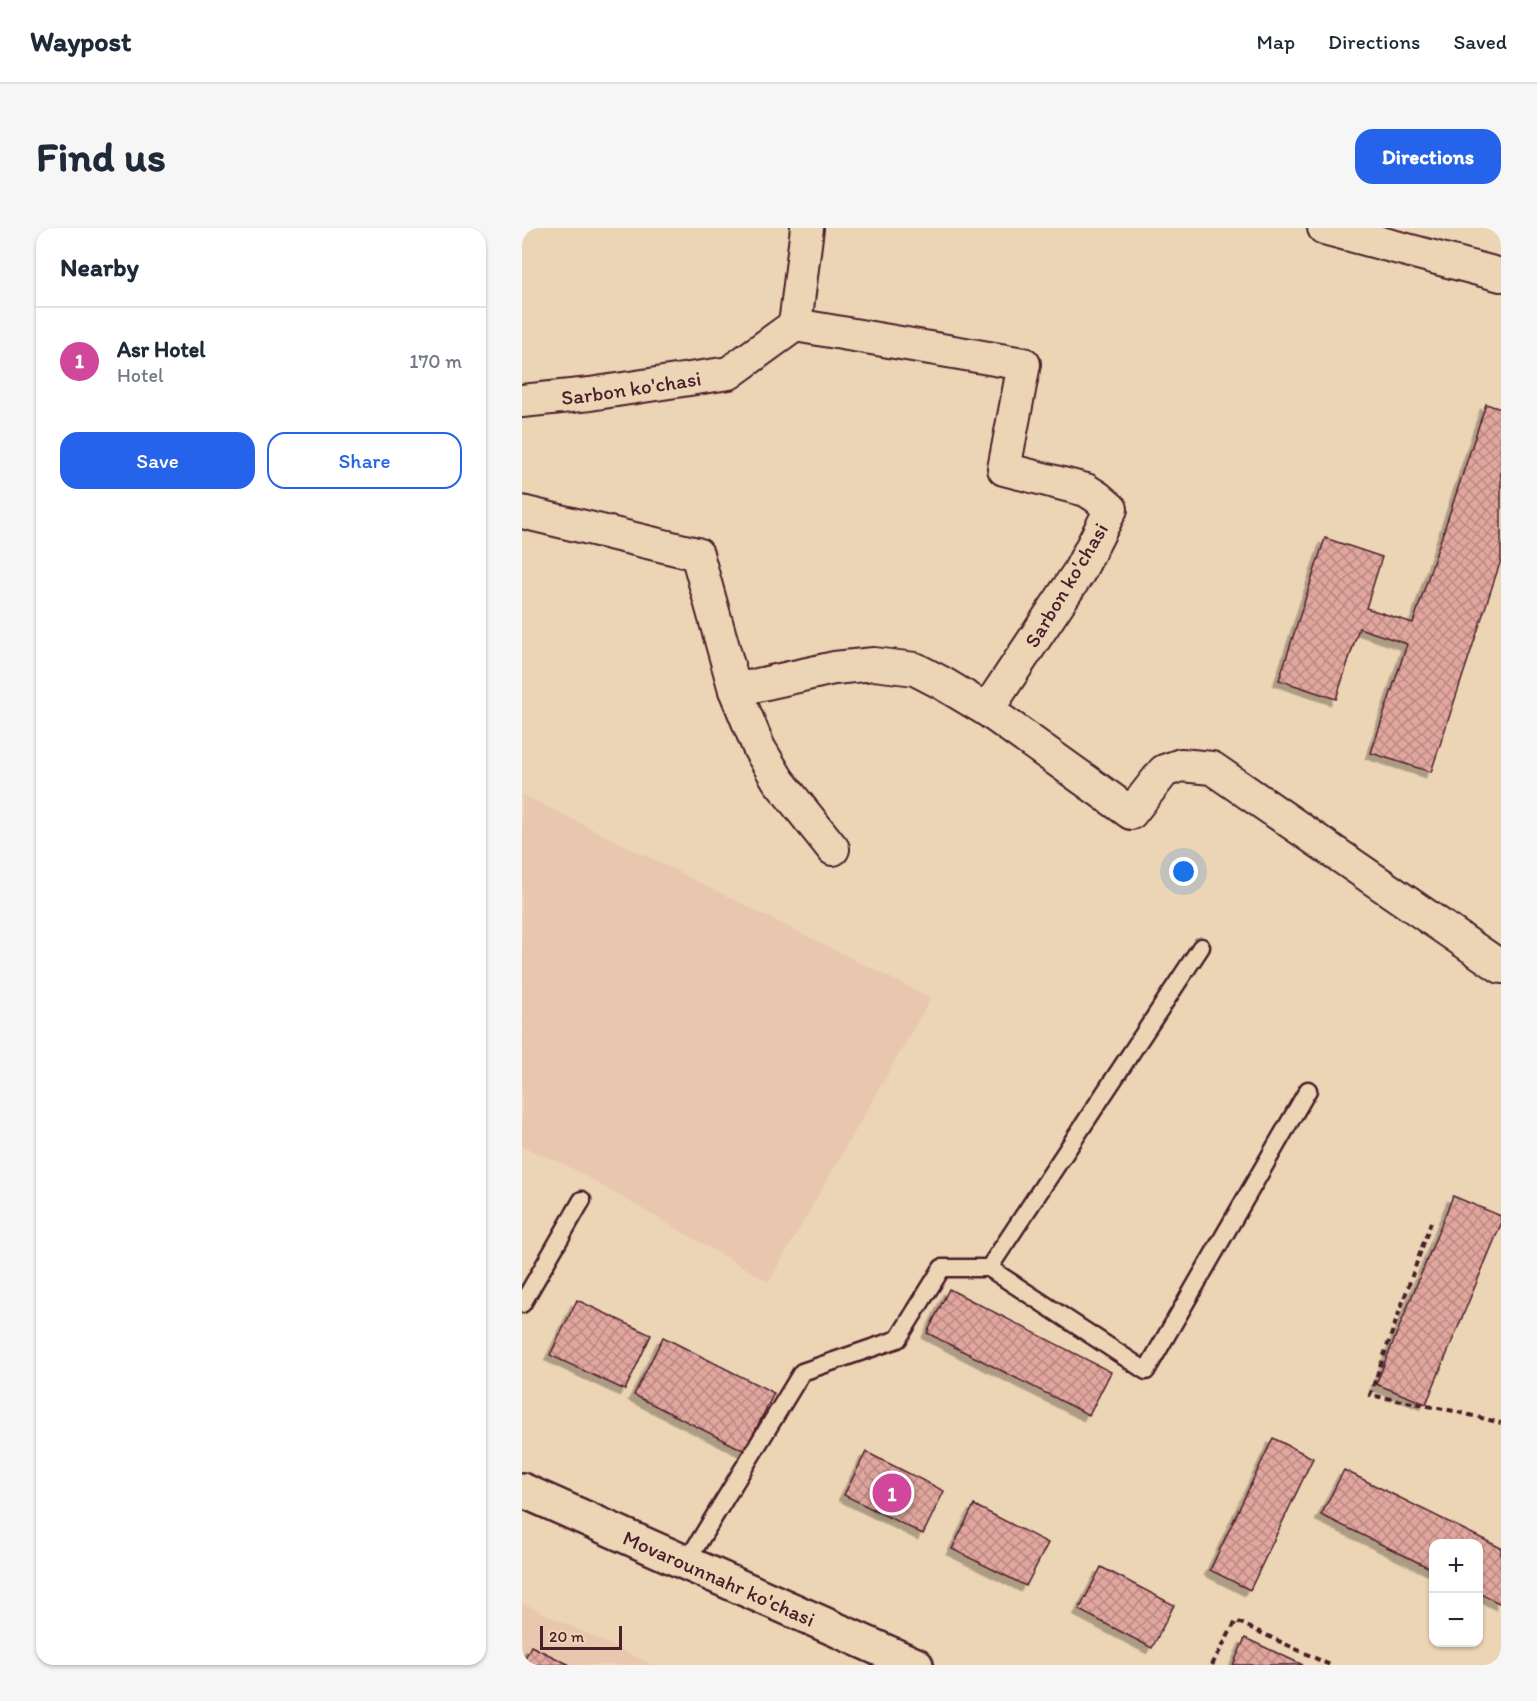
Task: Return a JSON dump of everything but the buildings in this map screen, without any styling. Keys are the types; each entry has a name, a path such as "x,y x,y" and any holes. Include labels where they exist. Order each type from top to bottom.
{"highway":[{"name":"Movarounnahr ko'chasi","path":"522,1490 916,1665"}],"street":[{"path":"795,325 807,228"},
{"path":"1324,228 1501,275"},
{"name":"Sarbon ko'chasi","path":"522,401 590,394 729,373 795,325 1024,364 1004,469 1086,490 1112,509 1079,572 987,710"},
{"path":"522,512 697,554 735,690 759,748 778,780 833,849"},
{"path":"735,690 834,668 874,664 915,669 987,710 1131,813 1164,771 1181,765 1212,768 1501,967"}],"lane":[{"path":"990,1268 1201,947"},
{"path":"686,1563 802,1372 898,1338 942,1268 990,1268 1146,1371 1308,1090"},
{"path":"522,1304 582,1200"}],"path":[{"path":"1431,1222 1370,1395 1501,1422"},
{"path":"1212,1665 1236,1621 1330,1665"}],"shaded area":[{"path":"522,794 931,998 769,1282 564,1164 522,1147"},
{"path":"522,1603 653,1665 522,1665"}],"place":[{"name":"Asr Hotel","path":"892,1493"}]}
